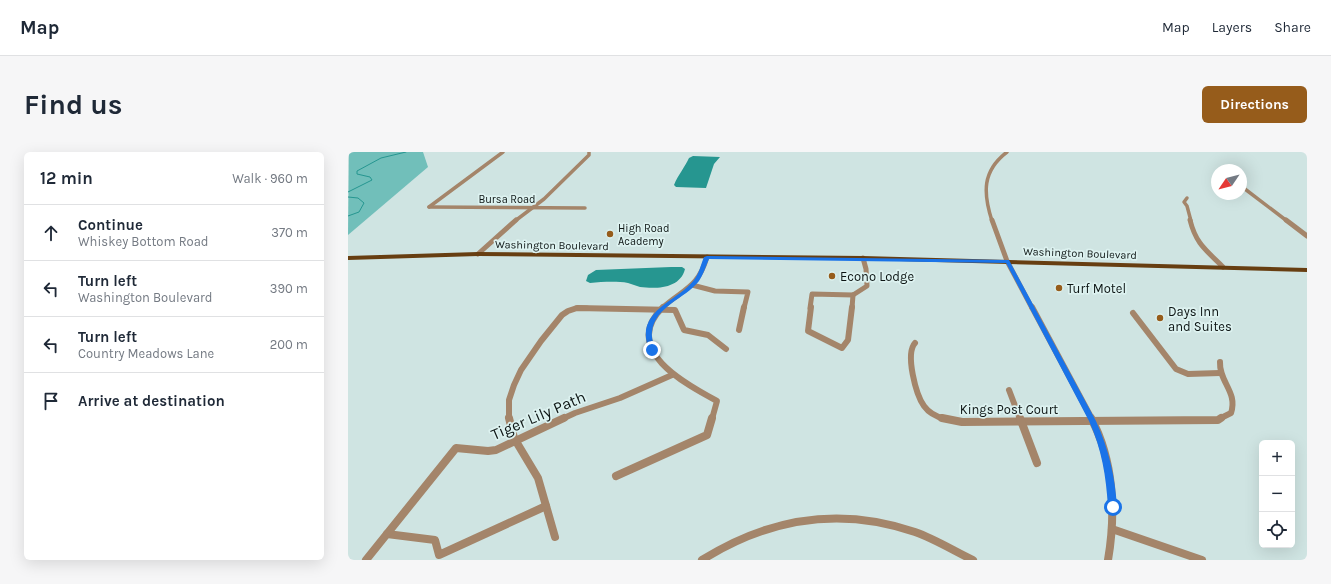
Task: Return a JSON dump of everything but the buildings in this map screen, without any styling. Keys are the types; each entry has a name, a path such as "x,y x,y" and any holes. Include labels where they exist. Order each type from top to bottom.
{"main road":[{"name":"Washington Boulevard","path":"348,258 478,254 863,258 1307,270"}],"street":[{"name":"Bursa Road","path":"503,152 429,207 585,208"},
{"path":"478,254 506,228 544,200 589,155 589,152"},
{"path":"1007,152 998,159 988,174 986,187 992,219 1007,261 1093,421 1101,440 1111,478 1112,529 1108,560"},
{"path":"1247,191 1307,236"},
{"path":"1187,198 1184,202 1187,206 1194,235 1201,246 1223,267"},
{"path":"616,476 707,435 716,401 686,385 672,375 655,355 650,345 648,334 650,326 661,310 692,285 700,276 707,257"},
{"path":"853,295 848,340 842,348 808,331 812,294 853,295 867,286 866,269 863,258"},
{"path":"692,285 715,291 748,292 739,330"},
{"path":"555,538 534,470 511,432 509,411 511,391 522,367 564,313 577,308 675,310 684,330 708,335 726,349"},
{"path":"1133,313 1176,369 1188,374 1220,374 1220,362"},
{"name":"Kings Post Court","path":"915,343 912,346 910,356 917,394 925,408 941,418 952,422 1218,420 1231,413 1235,402 1233,394 1220,374"},
{"name":"Tiger Lily Path","path":"366,560 456,448 488,451 496,450 576,413 620,398 672,375"},
{"path":"1009,390 1037,463"},
{"path":"387,534 435,540 439,555 546,506"},
{"path":"702,560 745,536 771,527 796,521 847,518 894,526 916,533 973,560"},
{"path":"1112,529 1202,560"}],"shaded area":[{"path":"349,152 423,152 428,167 348,235"},
{"path":"693,156 720,157 714,164 706,188 676,187 674,185 677,178 689,158"},
{"path":"682,267 685,269 678,281 667,286 653,288 640,287 623,282 590,283 586,281 588,275 596,270"}],"waterway":[{"path":"348,192 372,180 370,177 357,174 357,171 381,158 406,152"},
{"path":"348,197 358,198 364,203 359,212 348,216"}],"place":[{"name":"High Road Academy","path":"610,234"},
{"name":"Econo Lodge","path":"832,276"},
{"name":"Turf Motel","path":"1059,288"},
{"name":"Days Inn and Suites","path":"1160,318"}],"route":[{"path":"652,350 648,334 655,316 665,305 685,291 700,276 707,257 1007,261 1093,421 1106,456 1111,478 1113,507"}]}
